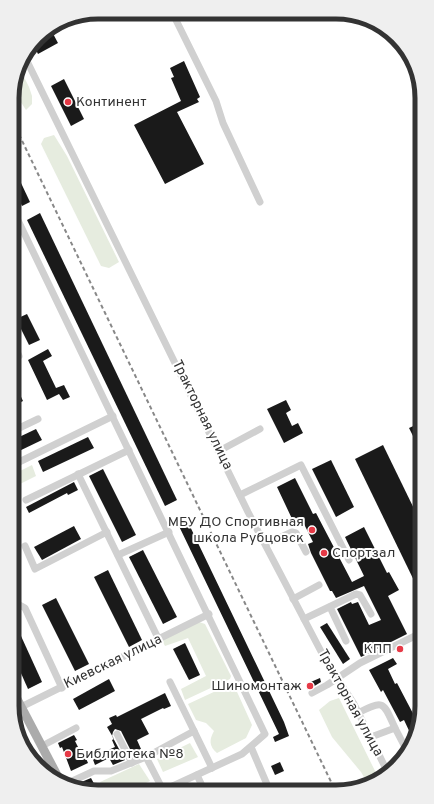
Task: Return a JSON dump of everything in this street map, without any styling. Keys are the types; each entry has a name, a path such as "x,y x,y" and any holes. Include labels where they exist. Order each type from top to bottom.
{"main road":[{"path":"19,708 42,746 56,773"}],"street":[{"path":"175,19 216,101 223,123 260,202"},
{"name":"Тракторная улица","path":"28,63 240,495 335,678 358,713 385,767"},
{"path":"19,227 113,416 209,614 265,734 242,754 174,785"},
{"path":"19,462 113,416"},
{"path":"19,428 38,419"},
{"path":"219,452 260,429"},
{"path":"26,500 129,450"},
{"path":"240,495 300,465 349,560"},
{"path":"78,474 159,640"},
{"path":"25,546 35,569 107,532"},
{"path":"118,555 169,532"},
{"path":"266,544 292,532 296,533 306,552"},
{"path":"293,599 319,585"},
{"path":"304,619 356,594 360,595 371,614"},
{"path":"19,605 25,608 62,688"},
{"path":"330,606 346,641"},
{"name":"Киевская улица","path":"19,708 209,614"},
{"path":"312,693 364,661 415,636"},
{"path":"170,682 212,768"},
{"path":"358,713 377,704 381,704 386,707 404,745"},
{"path":"42,746 76,728"},
{"path":"371,737 395,728"},
{"path":"73,781 94,771 111,771 132,763 194,731"},
{"path":"118,734 132,763"},
{"path":"251,747 268,785"},
{"path":"146,757 160,785"},
{"path":"197,775 202,785"}],"shaded area":[{"path":"23,74 32,96 32,104 26,110 19,99"},
{"path":"54,135 67,156 119,262 109,268 101,266 41,144 44,138"},
{"path":"32,465 36,476 20,484 19,472"},
{"path":"199,622 205,624 231,676 230,679 185,700 181,689 206,676 188,638 165,646 162,640"},
{"path":"233,683 252,725 246,738 217,753 211,745 211,737 214,731 206,723 196,720 188,704"},
{"path":"339,698 376,774 365,779 332,737 319,710 330,701"},
{"path":"190,743 198,757 163,772 157,759"},
{"path":"139,764 150,781 142,785 101,785 100,782"}],"building":[{"path":"53,33 58,43 38,54 36,50"},
{"path":"184,61 200,97 197,99 199,102 177,112 204,164 165,184 134,125 181,101 171,78 174,77 170,68"},
{"name":"Континент","path":"64,79 84,119 71,126 51,86"},
{"path":"19,179 30,202 22,206 19,200"},
{"path":"40,213 177,500 165,506 27,220"},
{"path":"27,314 40,340 29,345 19,325 19,318"},
{"path":"48,349 52,356 43,361 56,388 64,385 70,397 63,400 59,394 47,400 28,360"},
{"path":"19,392 23,401 19,403"},
{"path":"286,400 291,410 286,413 292,426 298,423 303,433 284,443 267,409"},
{"path":"415,425 415,440 409,428"},
{"path":"36,429 42,440 19,451 19,437"},
{"path":"88,437 94,448 43,472 38,461"},
{"path":"383,445 415,511 415,583 355,459"},
{"path":"331,460 354,507 336,517 312,469"},
{"path":"103,469 136,535 122,542 89,476"},
{"path":"295,478 313,514 316,513 352,582 364,576 345,537 364,527 387,573 389,572 399,590 388,596 407,634 361,657 337,609 351,602 352,604 358,602 369,625 381,620 364,586 336,598 332,591 330,591 311,553 308,544 313,542 302,520 294,523 277,487"},
{"path":"74,482 78,490 68,495 67,493 29,513 26,507"},
{"path":"186,518 284,722 289,736 275,742 273,737 279,734 177,522"},
{"path":"74,526 81,539 42,560 34,547"},
{"path":"143,550 177,617 163,624 129,557"},
{"path":"108,570 142,640 129,647 94,577"},
{"path":"56,598 89,664 75,671 42,605"},
{"path":"327,623 350,659 343,664 320,627"},
{"path":"19,632 42,682 28,689 19,669"},
{"path":"185,643 200,675 189,680 173,649"},
{"path":"393,658 397,664 388,669 395,684 397,683 414,716 410,733 404,720 400,722 383,690 381,692 369,670"},
{"path":"320,678 321,682 308,690 306,684"},
{"path":"109,679 115,691 79,710 73,699"},
{"path":"165,693 171,706 164,709 163,708 141,719 149,734 137,740 141,749 132,753 121,731 115,729 112,736 107,727 112,724 109,718 116,715 117,717"},
{"path":"74,735 77,740 75,741 83,757 85,756 88,763 71,771 62,747 60,748 58,743"},
{"path":"114,739 125,760 113,765 109,758 95,765 92,757 115,747 112,740"},
{"path":"280,762 284,771 275,775 271,766"},
{"path":"91,778 95,785 88,784 80,782"}],"railway":[{"path":"19,134 333,785"}],"place":[{"name":"Континент","path":"68,102"},
{"name":"МБУ ДО Спортивная школа Рубцовск","path":"312,530"},
{"name":"Спортзал","path":"324,553"},
{"name":"КПП","path":"400,649"},
{"name":"Шиномонтаж","path":"310,686"},
{"name":"Библиотека №8","path":"68,754"}]}
